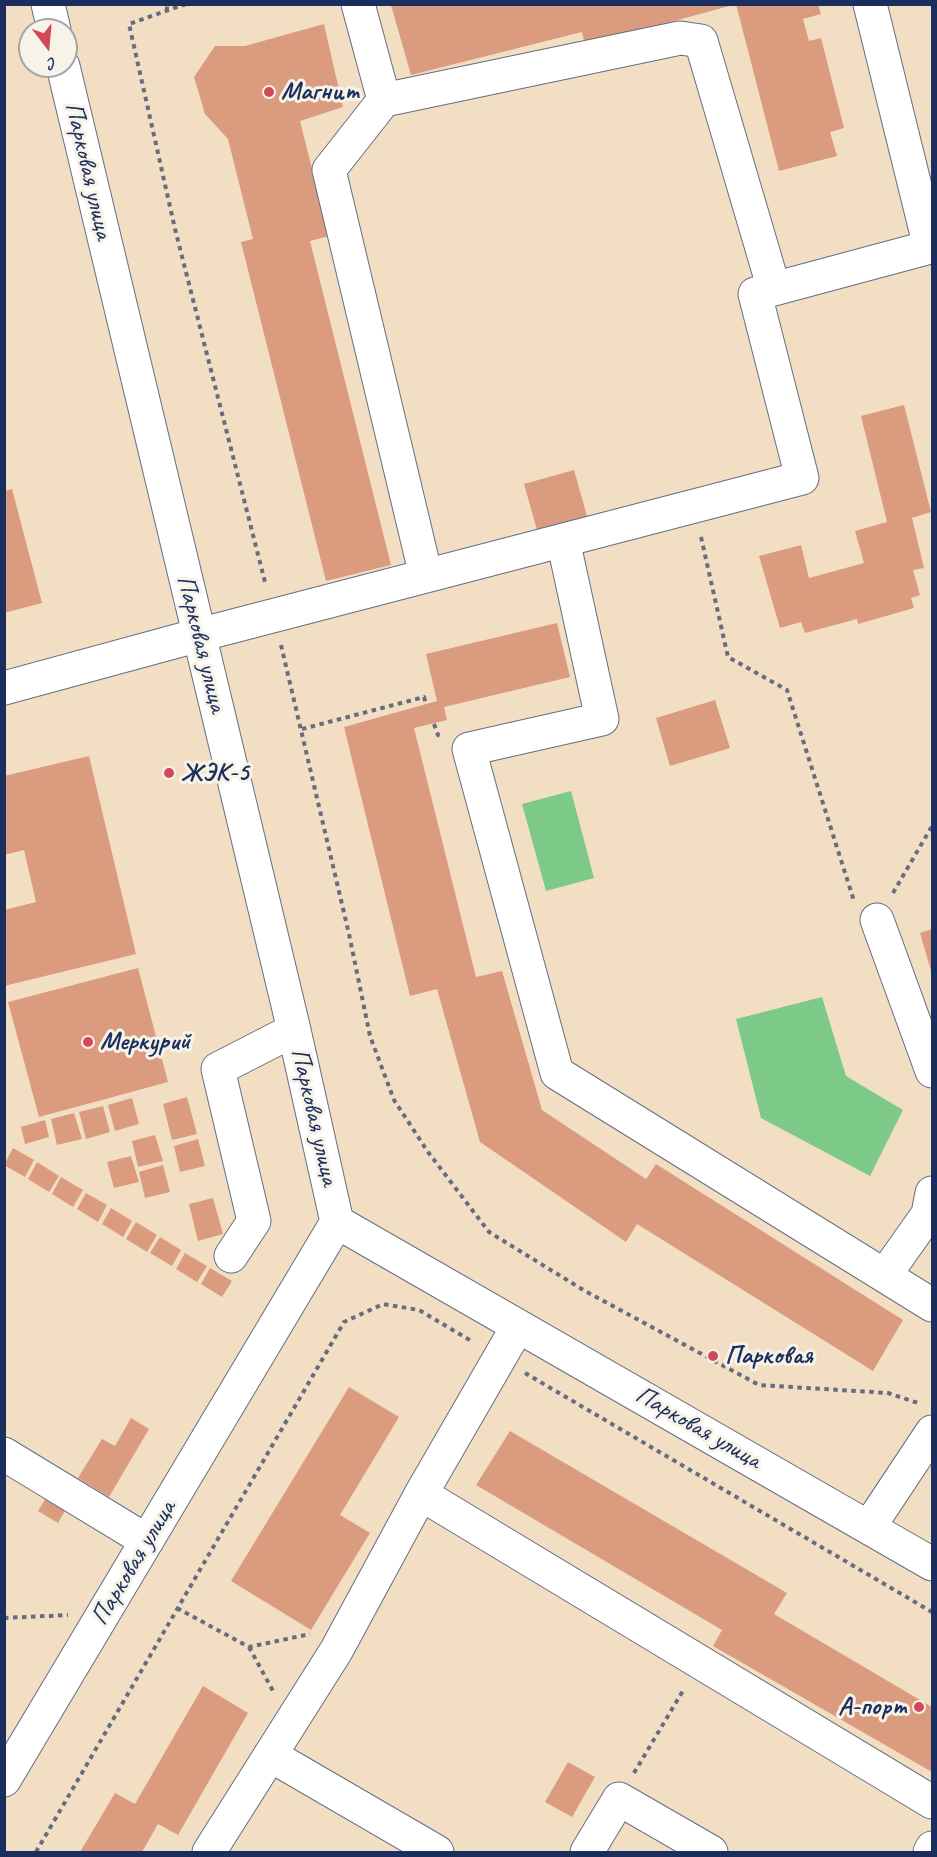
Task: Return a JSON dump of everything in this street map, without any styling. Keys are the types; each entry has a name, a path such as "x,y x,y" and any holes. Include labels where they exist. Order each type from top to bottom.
{"street":[{"path":"358,4 384,100"},
{"path":"4,688 802,478 755,294 930,247 870,4"},
{"path":"426,576 329,170 384,100 680,38 701,41 774,289"},
{"name":"Парковая улица","path":"4,1780 338,1222 66,78"},
{"path":"563,540 602,719 469,749 557,1073 933,1305"},
{"path":"877,920 933,1071"},
{"path":"231,1256 254,1221 218,1069 294,1030"},
{"path":"885,1275 928,1214 933,1193"},
{"name":"Парковая улица","path":"338,1222 933,1564"},
{"path":"209,1852 350,1625 421,1494 518,1326"},
{"path":"869,1527 927,1418"},
{"path":"4,1454 147,1541"},
{"path":"421,1494 933,1802"},
{"path":"270,1755 437,1852"},
{"path":"587,1852 619,1799 711,1852"},
{"path":"930,1852 933,1848"}],"path":[{"path":"167,4 167,11"},
{"path":"186,4 129,24 175,229 302,729 374,1047 394,1100 428,1152 489,1232 585,1291 759,1385 888,1393 927,1418"},
{"path":"695,506 728,657 787,690 854,901 877,920 933,826"},
{"path":"302,729 424,697 426,704"},
{"path":"177,1608 249,1647 290,1723"},
{"path":"4,1618 104,1613"},
{"path":"249,1647 350,1625"},
{"path":"619,1799 699,1662"}],"green space":[{"path":"571,791 594,878 546,891 522,804"},
{"path":"822,997 846,1076 903,1110 870,1176 761,1118 736,1019"}],"building":[{"path":"736,4 818,4 821,14 803,19 809,41 821,38 844,128 830,132 837,156 779,171"},
{"path":"391,5 733,5 585,45 582,32 411,75"},
{"path":"324,24 343,107 300,121 329,236 310,241 391,565 326,581 241,242 253,239 228,139 205,114 194,77 215,46 245,46"},
{"path":"904,405 931,512 912,518 924,568 913,570 920,595 911,598 914,608 858,624 857,619 805,633 801,622 780,628 759,556 801,545 809,578 864,563 855,531 887,522 861,416"},
{"path":"574,470 589,523 539,537 524,484"},
{"path":"12,489 42,603 4,613 4,491"},
{"path":"557,623 570,677 444,707 447,720 414,728 476,977 502,971 542,1110 646,1179 656,1164 903,1320 873,1371 637,1224 626,1242 480,1142 437,989 410,996 344,727 437,701 426,654"},
{"path":"715,700 730,748 670,766 656,718"},
{"path":"89,756 136,954 4,986 4,910 36,902 24,850 4,855 4,776"},
{"path":"932,929 932,974 920,933"},
{"name":"Меркурий","path":"138,968 168,1082 39,1117 8,1002"},
{"path":"187,1097 197,1134 172,1140 163,1104"},
{"path":"132,1098 139,1124 115,1131 108,1105"},
{"path":"103,1106 110,1132 86,1139 79,1112"},
{"path":"74,1113 82,1139 57,1145 51,1119"},
{"path":"45,1120 49,1137 25,1144 21,1127"},
{"path":"155,1135 163,1161 138,1167 132,1141"},
{"path":"198,1139 205,1166 180,1172 174,1146"},
{"path":"13,1148 34,1160 25,1177 4,1165"},
{"path":"131,1156 139,1182 114,1188 107,1162"},
{"path":"37,1162 59,1176 49,1192 28,1179"},
{"path":"163,1165 170,1192 145,1198 139,1172"},
{"path":"61,1177 83,1190 73,1207 52,1194"},
{"path":"86,1193 107,1205 98,1222 77,1209"},
{"path":"213,1198 223,1234 198,1241 189,1204"},
{"path":"111,1208 132,1221 123,1237 102,1224"},
{"path":"136,1222 157,1235 147,1252 126,1239"},
{"path":"160,1237 181,1250 172,1266 150,1253"},
{"path":"185,1253 207,1266 197,1282 176,1269"},
{"path":"210,1268 232,1281 222,1297 201,1284"},
{"path":"349,1387 399,1417 340,1515 370,1533 311,1630 231,1581"},
{"path":"131,1418 149,1429 109,1497 78,1478 102,1439 115,1446"},
{"path":"510,1431 787,1593 774,1614 932,1707 932,1772 713,1646 722,1630 476,1485"},
{"path":"47,1496 67,1507 58,1523 38,1511"},
{"path":"203,1686 248,1713 178,1835 158,1824 142,1852 80,1852 115,1793 135,1804"},
{"path":"568,1762 595,1777 572,1817 545,1802"}],"place":[{"name":"Магнит","path":"269,92"},
{"name":"ЖЭК-5","path":"169,773"},
{"name":"Меркурий","path":"88,1042"},
{"name":"Парковая","path":"713,1356"},
{"name":"А-порт","path":"919,1707"}]}
